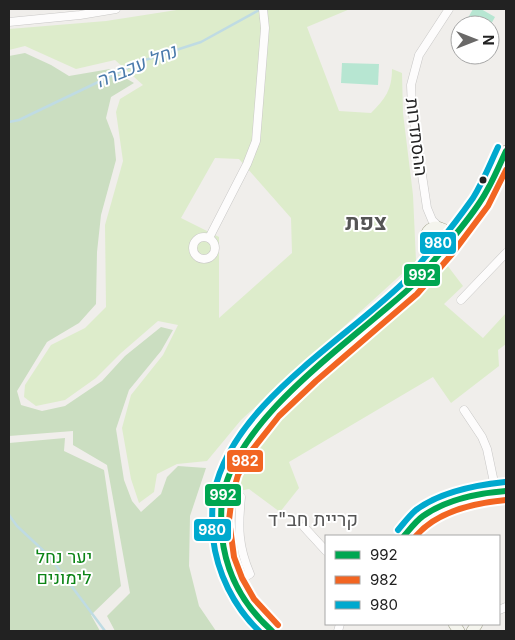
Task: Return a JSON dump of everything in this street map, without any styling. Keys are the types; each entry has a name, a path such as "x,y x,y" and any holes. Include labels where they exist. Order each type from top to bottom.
{"street":[{"path":"9,22 80,15 116,9"},
{"path":"209,238 248,164 256,141 265,28 264,9"},
{"name":"ההסתדרות","path":"442,229 429,216 426,203 412,109 411,84 420,55 447,9"},
{"path":"272,631 253,610 235,583 224,554 220,534 220,518 227,477 252,432 278,403 418,279 444,249 481,202 506,151"},
{"name":"ההסתדרות","path":"426,203 426,238"},
{"path":"418,279 423,272 426,259 426,238 430,229 460,226 467,220"},
{"path":"442,229 449,238 444,249"},
{"path":"426,238 428,248 434,251 444,249"},
{"path":"461,300 506,252"},
{"path":"405,535 423,517 438,509 463,500 501,492 482,437 464,410"},
{"path":"235,583 250,574 242,556 238,524 241,497"},
{"path":"304,527 325,550"}],"green space":[{"path":"183,9 350,9 307,27 339,111 371,113 387,94 391,83 392,69 402,73 403,113 413,195 416,261 241,420 207,461 177,464 157,474 154,492 139,503 131,479 122,428 131,395 163,355 178,325 158,321 96,378 65,400 36,406 24,397 25,385 51,345 85,328 106,307 105,225 123,161 116,112 120,99 143,85 115,60 76,69 25,46 9,50 9,29 106,21","holes":["215,158 239,159 291,218 292,253 219,318 219,237 181,218"]},
{"path":"473,9 481,9 492,15 470,15"},
{"path":"25,53 69,76 110,69 134,83 111,97 106,118 114,139 116,160 101,215 97,252 96,304 79,323 47,342 17,391 21,405 42,411 65,406 102,381 125,356 161,327 173,330 161,351 129,390 116,429 124,480 132,501 141,512 161,494 167,477 178,466 206,468 190,516 189,566 199,606 216,631 115,631 107,616 130,593 107,465 73,445 73,431 9,436 9,56"},
{"path":"342,63 379,64 378,85 341,83"},
{"path":"434,232 440,232 444,239 440,246 434,246 430,242 430,236"},
{"path":"447,265 463,286 444,304 483,338 506,313 506,344 498,350 499,366 451,403 433,377 289,462 299,488 280,512 249,489 218,495 247,444"},
{"name":"יער נחל לימונים","path":"65,438 64,451 104,470 121,586 91,615 100,631 9,631 9,443"}],"waterway":[{"name":"נחל עכברה","path":"9,122 19,120 142,61 201,42 261,9"},
{"path":"9,515 17,526 49,556 105,631"}],"transit line":[{"name":"980","path":"259,631 250,622 228,589 215,551 212,521 213,499 225,460 243,430 295,374 384,300 412,274 473,198 498,147"},
{"name":"992","path":"272,631 245,600 232,576 224,550 221,505 232,469 246,444 264,420 286,396 416,282 475,209 488,190 506,151"},
{"name":"982","path":"278,625 254,599 242,578 234,557 229,520 232,496 238,475 249,454 279,416 316,381 417,294 452,254 488,206 506,170"},
{"name":"980","path":"398,530 416,510 436,498 470,487 505,482"},
{"name":"992","path":"405,535 420,518 432,510 452,502 485,493 506,491"},
{"name":"982","path":"417,535 434,520 445,514 481,503 506,500"}],"district":[{"name":"צפת","path":"366,222"},
{"name":"קריית חב\"ד","path":"313,519"}]}
